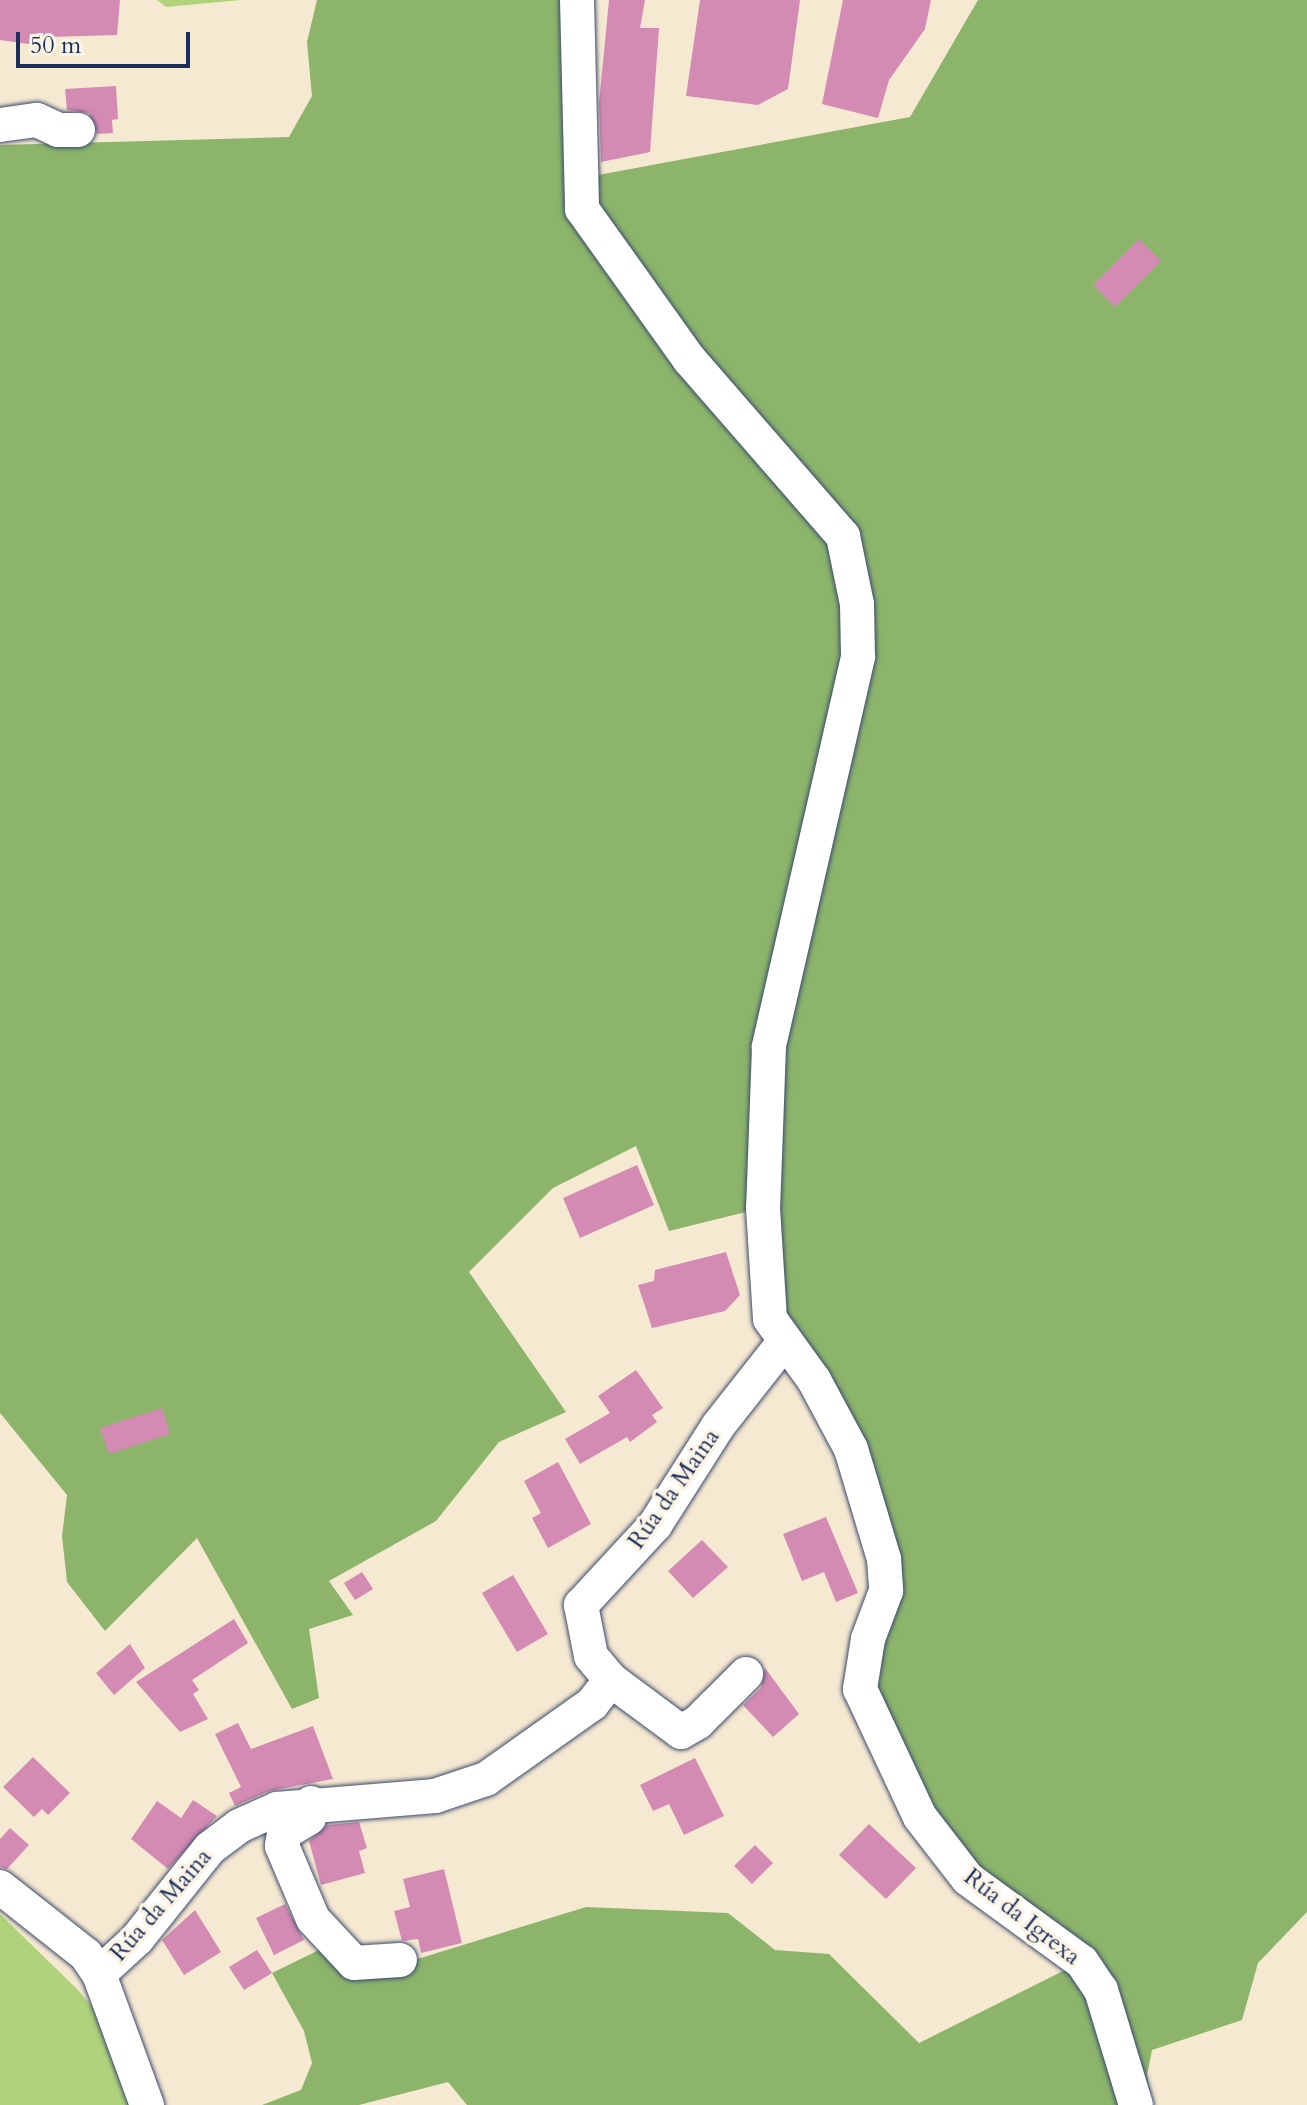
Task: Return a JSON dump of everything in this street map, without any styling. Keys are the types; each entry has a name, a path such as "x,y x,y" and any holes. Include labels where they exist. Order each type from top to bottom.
{"street":[{"name":"Rúa da Igrexa","path":"577,0 582,209 689,359 843,536 857,604 858,657 769,1047 765,1284 770,1319 814,1380 851,1449 884,1559 886,1591 868,1639 860,1689 881,1741 920,1817 968,1879 1082,1962 1101,1990 1136,2105"},
{"path":"0,125 37,120 67,132 78,130"},
{"name":"Rúa da Maina","path":"746,1674 698,1722 681,1732 611,1680 591,1656 581,1605 655,1525 718,1426 784,1342"},
{"name":"Rúa da Maina","path":"99,1974 137,1939 210,1848 239,1826 277,1809 311,1803 435,1796 486,1779 592,1704 611,1680"},
{"path":"311,1803 309,1818 284,1833 282,1846 313,1919 354,1963 400,1960"},
{"path":"0,1887 86,1955 99,1974 147,2105"}],"green space":[{"path":"157,0 241,0 166,7"},
{"path":"317,0 577,0 582,178 910,117 978,0 1307,0 1307,1912 1258,1963 1242,2020 1152,2050 1147,2075 1153,2105 467,2105 448,2082 359,2105 262,2105 301,2090 312,2063 304,2031 272,1973 319,1950 349,1980 586,1907 728,1913 775,1950 829,1954 919,2043 1081,1962 968,1879 860,1689 886,1591 851,1449 770,1319 762,1208 669,1231 636,1146 553,1188 469,1272 566,1412 499,1442 436,1521 329,1581 353,1615 309,1629 319,1698 292,1709 197,1538 105,1631 67,1582 62,1536 67,1495 0,1413 0,145 289,137 312,96 307,42"},
{"path":"0,1914 78,1990 124,2045 148,2105 0,2105"}],"building":[{"path":"0,0 120,0 117,35 49,37 43,46 0,40"},
{"path":"609,0 645,0 640,28 659,28 650,152 601,162 599,103"},
{"path":"700,0 800,0 788,89 758,105 686,96"},
{"path":"843,0 931,0 925,29 889,80 878,118 822,104"},
{"path":"116,86 118,119 112,120 113,133 97,134 89,113 67,110 65,89"},
{"path":"1139,239 1161,261 1115,307 1093,285"},
{"path":"637,1165 654,1205 580,1238 563,1198"},
{"path":"726,1252 740,1295 725,1311 652,1328 638,1285 654,1281 655,1270"},
{"path":"636,1370 663,1408 652,1415 657,1422 630,1442 627,1437 580,1464 565,1439 610,1413 598,1396"},
{"path":"162,1408 170,1434 109,1454 100,1428"},
{"path":"558,1462 591,1524 548,1548 532,1518 541,1513 524,1481"},
{"path":"826,1517 858,1593 836,1602 824,1572 802,1581 783,1534"},
{"path":"702,1540 728,1567 693,1598 668,1571"},
{"path":"362,1572 373,1589 355,1600 344,1583"},
{"path":"513,1575 548,1634 517,1652 482,1593"},
{"path":"234,1619 248,1643 192,1680 199,1690 193,1694 208,1719 180,1732 136,1682"},
{"path":"130,1644 145,1668 114,1695 96,1673"},
{"path":"765,1668 799,1714 773,1737 743,1705 761,1688"},
{"path":"238,1723 251,1749 313,1726 333,1779 269,1791 235,1806 229,1793 241,1787 215,1734"},
{"path":"33,1757 70,1793 48,1815 42,1809 34,1817 3,1787"},
{"path":"695,1758 724,1816 684,1835 669,1804 653,1811 640,1785"},
{"path":"193,1800 217,1816 168,1869 131,1839 157,1801 181,1818"},
{"path":"359,1822 367,1848 359,1851 365,1873 321,1885 309,1841 327,1825"},
{"path":"869,1824 916,1868 886,1899 839,1855"},
{"path":"10,1828 29,1845 7,1869 0,1867 0,1839"},
{"path":"755,1845 773,1863 752,1884 734,1866"},
{"path":"444,1869 462,1943 421,1953 418,1939 402,1941 394,1911 410,1907 403,1879"},
{"path":"285,1904 304,1940 274,1955 256,1918"},
{"path":"195,1910 221,1952 184,1975 162,1940"},
{"path":"257,1950 272,1973 244,1990 229,1967"}]}
